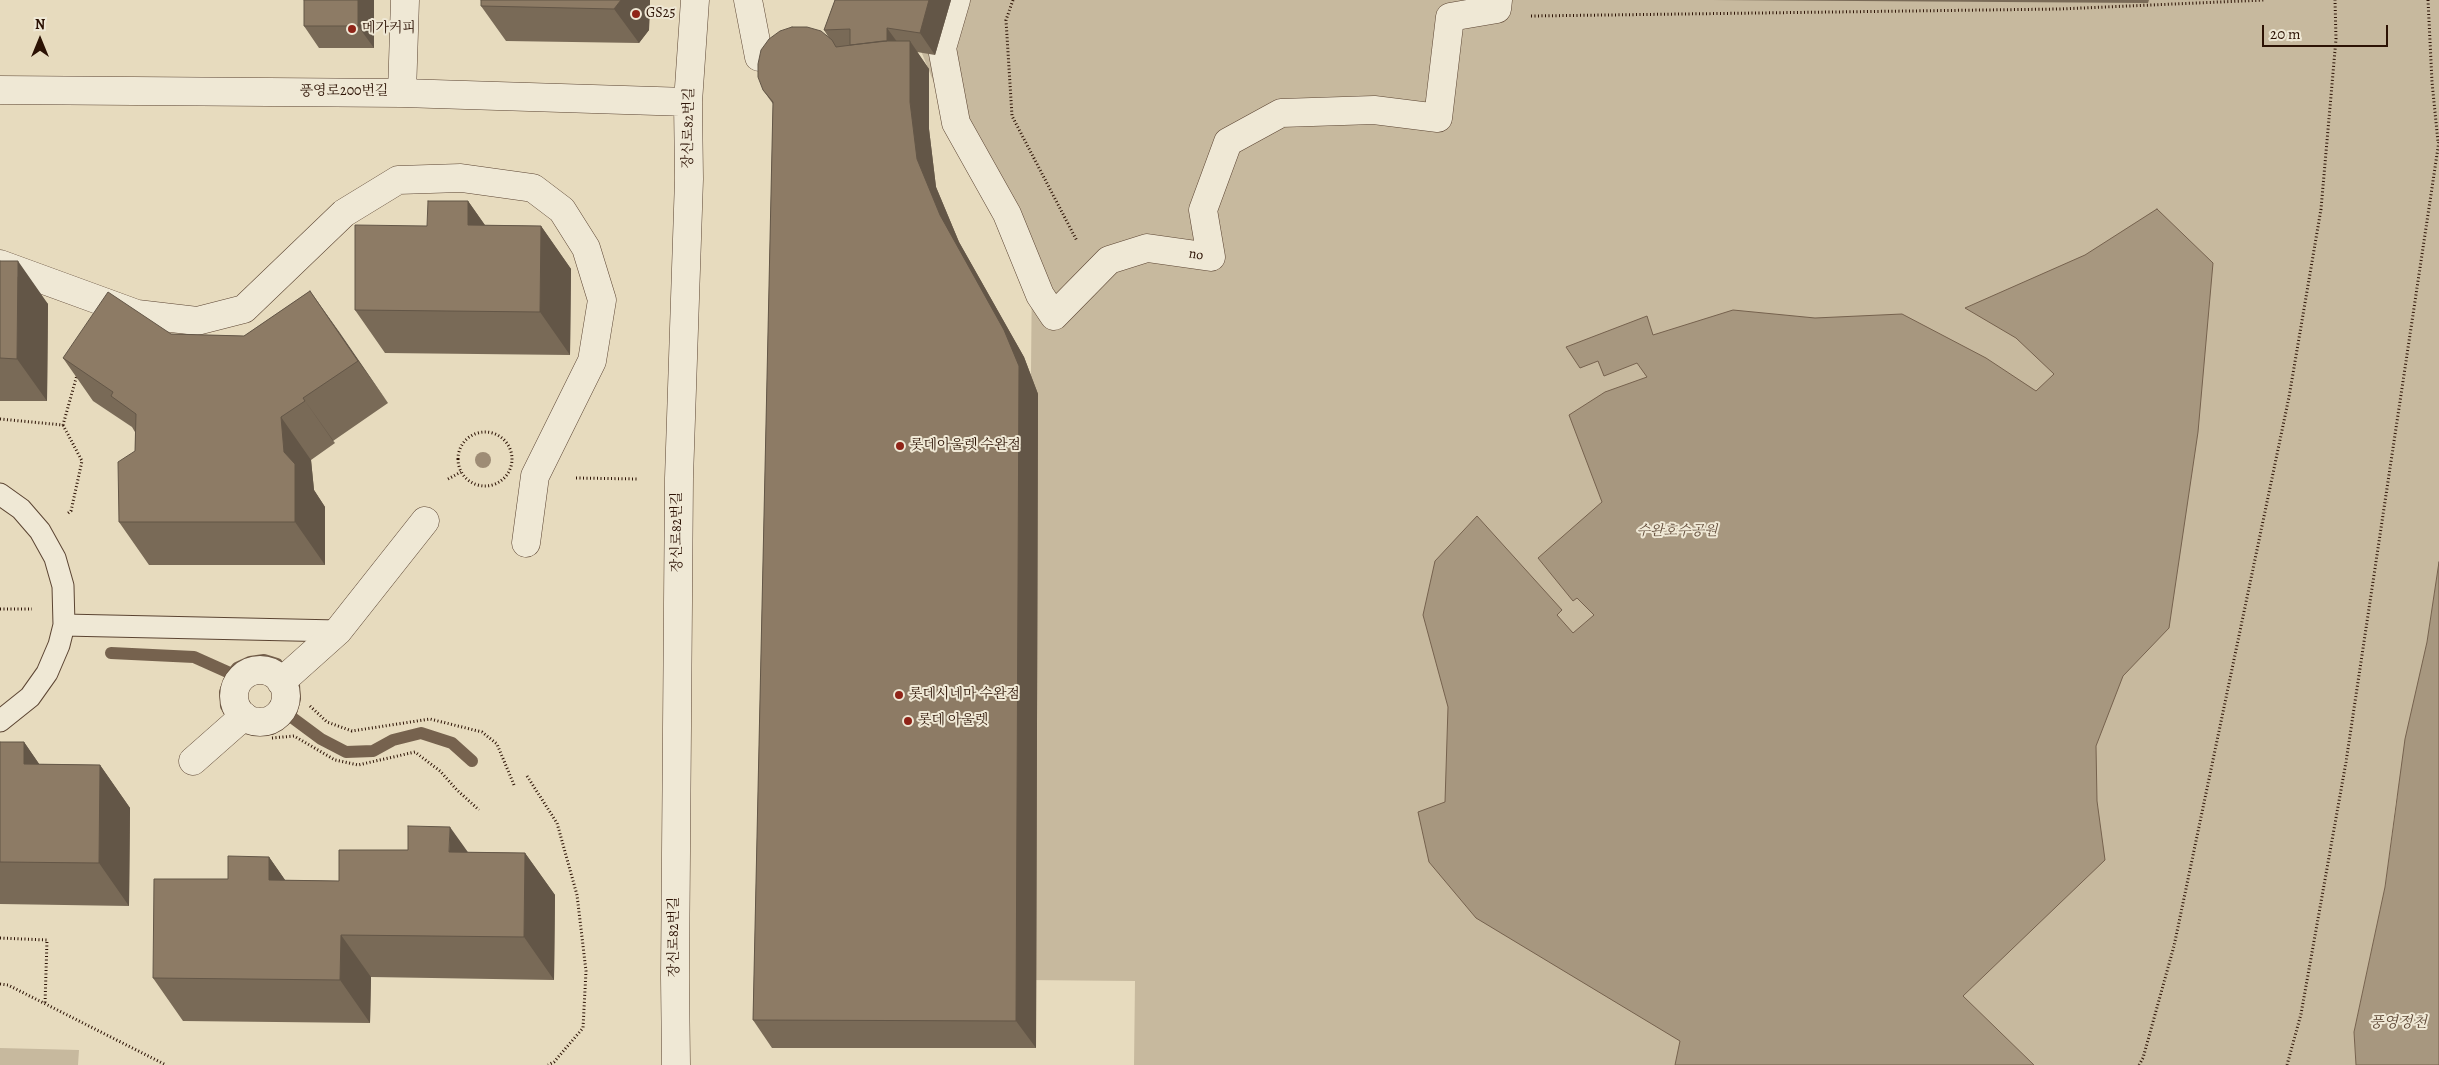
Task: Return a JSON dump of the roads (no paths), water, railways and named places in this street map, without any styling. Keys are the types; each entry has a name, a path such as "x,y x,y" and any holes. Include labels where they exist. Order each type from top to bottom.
{"street":[{"path":"402,92 405,0"},
{"name":"장신로82번길","path":"676,1065 678,478 689,179 688,102 694,0"},
{"path":"748,0 759,57 811,50 820,51"},
{"name":"no","path":"956,0 942,48 956,123 1007,214 1040,295 1054,316 1109,260 1147,248 1211,257 1203,210 1228,142 1280,113 1374,110 1438,118 1450,17 1496,9 1498,0"},
{"name":"풍영로200번길","path":"0,90 402,92 688,102"},
{"path":"0,264 137,314 197,321 244,309 344,212 398,180 461,178 533,188 562,210 586,248 602,300 592,361 535,476 526,543"},
{"path":"281,682 338,631 425,521"},
{"path":"194,761 236,722 237,709 234,698 236,687 242,677 252,672 264,671 275,675 281,682 286,695 284,706 278,715 267,721 236,722"}],"lane":[{"path":"0,494 21,509 40,531 55,558 63,586 64,625 59,646 47,673 30,697 0,721"},
{"path":"64,625 338,631"}],"water":[{"name":"수완호수공원","path":"2157,209 2213,263 2198,432 2169,628 2123,676 2096,746 2097,801 2105,860 1963,996 2034,1065 1675,1065 1680,1041 1476,918 1429,862 1418,812 1445,802 1448,707 1423,615 1435,561 1477,516 1562,610 1557,615 1573,633 1594,615 1577,598 1573,601 1538,558 1602,502 1569,415 1605,392 1647,377 1637,363 1604,376 1598,361 1580,368 1566,347 1647,316 1653,335 1733,310 1815,318 1902,314 1986,358 2036,391 2054,374 2016,338 1965,308 2085,255"},
{"name":"풍영정천","path":"2439,562 2439,1065 2356,1065 2354,1032 2385,887 2405,739 2427,642"}],"waterway":[{"path":"111,653 194,657 232,674 237,668 250,662 264,660 277,664"},
{"path":"232,674 225,692 226,706 233,718"},
{"path":"294,685 295,699 290,716 321,739 346,752 373,751 393,740 421,733 452,743 472,761"},
{"path":"244,726 257,730 271,729 290,716"}],"place":[{"name":"GS25","path":"636,14"},
{"name":"메가커피","path":"352,29"},
{"name":"롯데아울렛 수완점","path":"900,446"},
{"name":"롯데시네마 수완점","path":"899,695"},
{"name":"롯데 아울렛","path":"908,721"}]}
